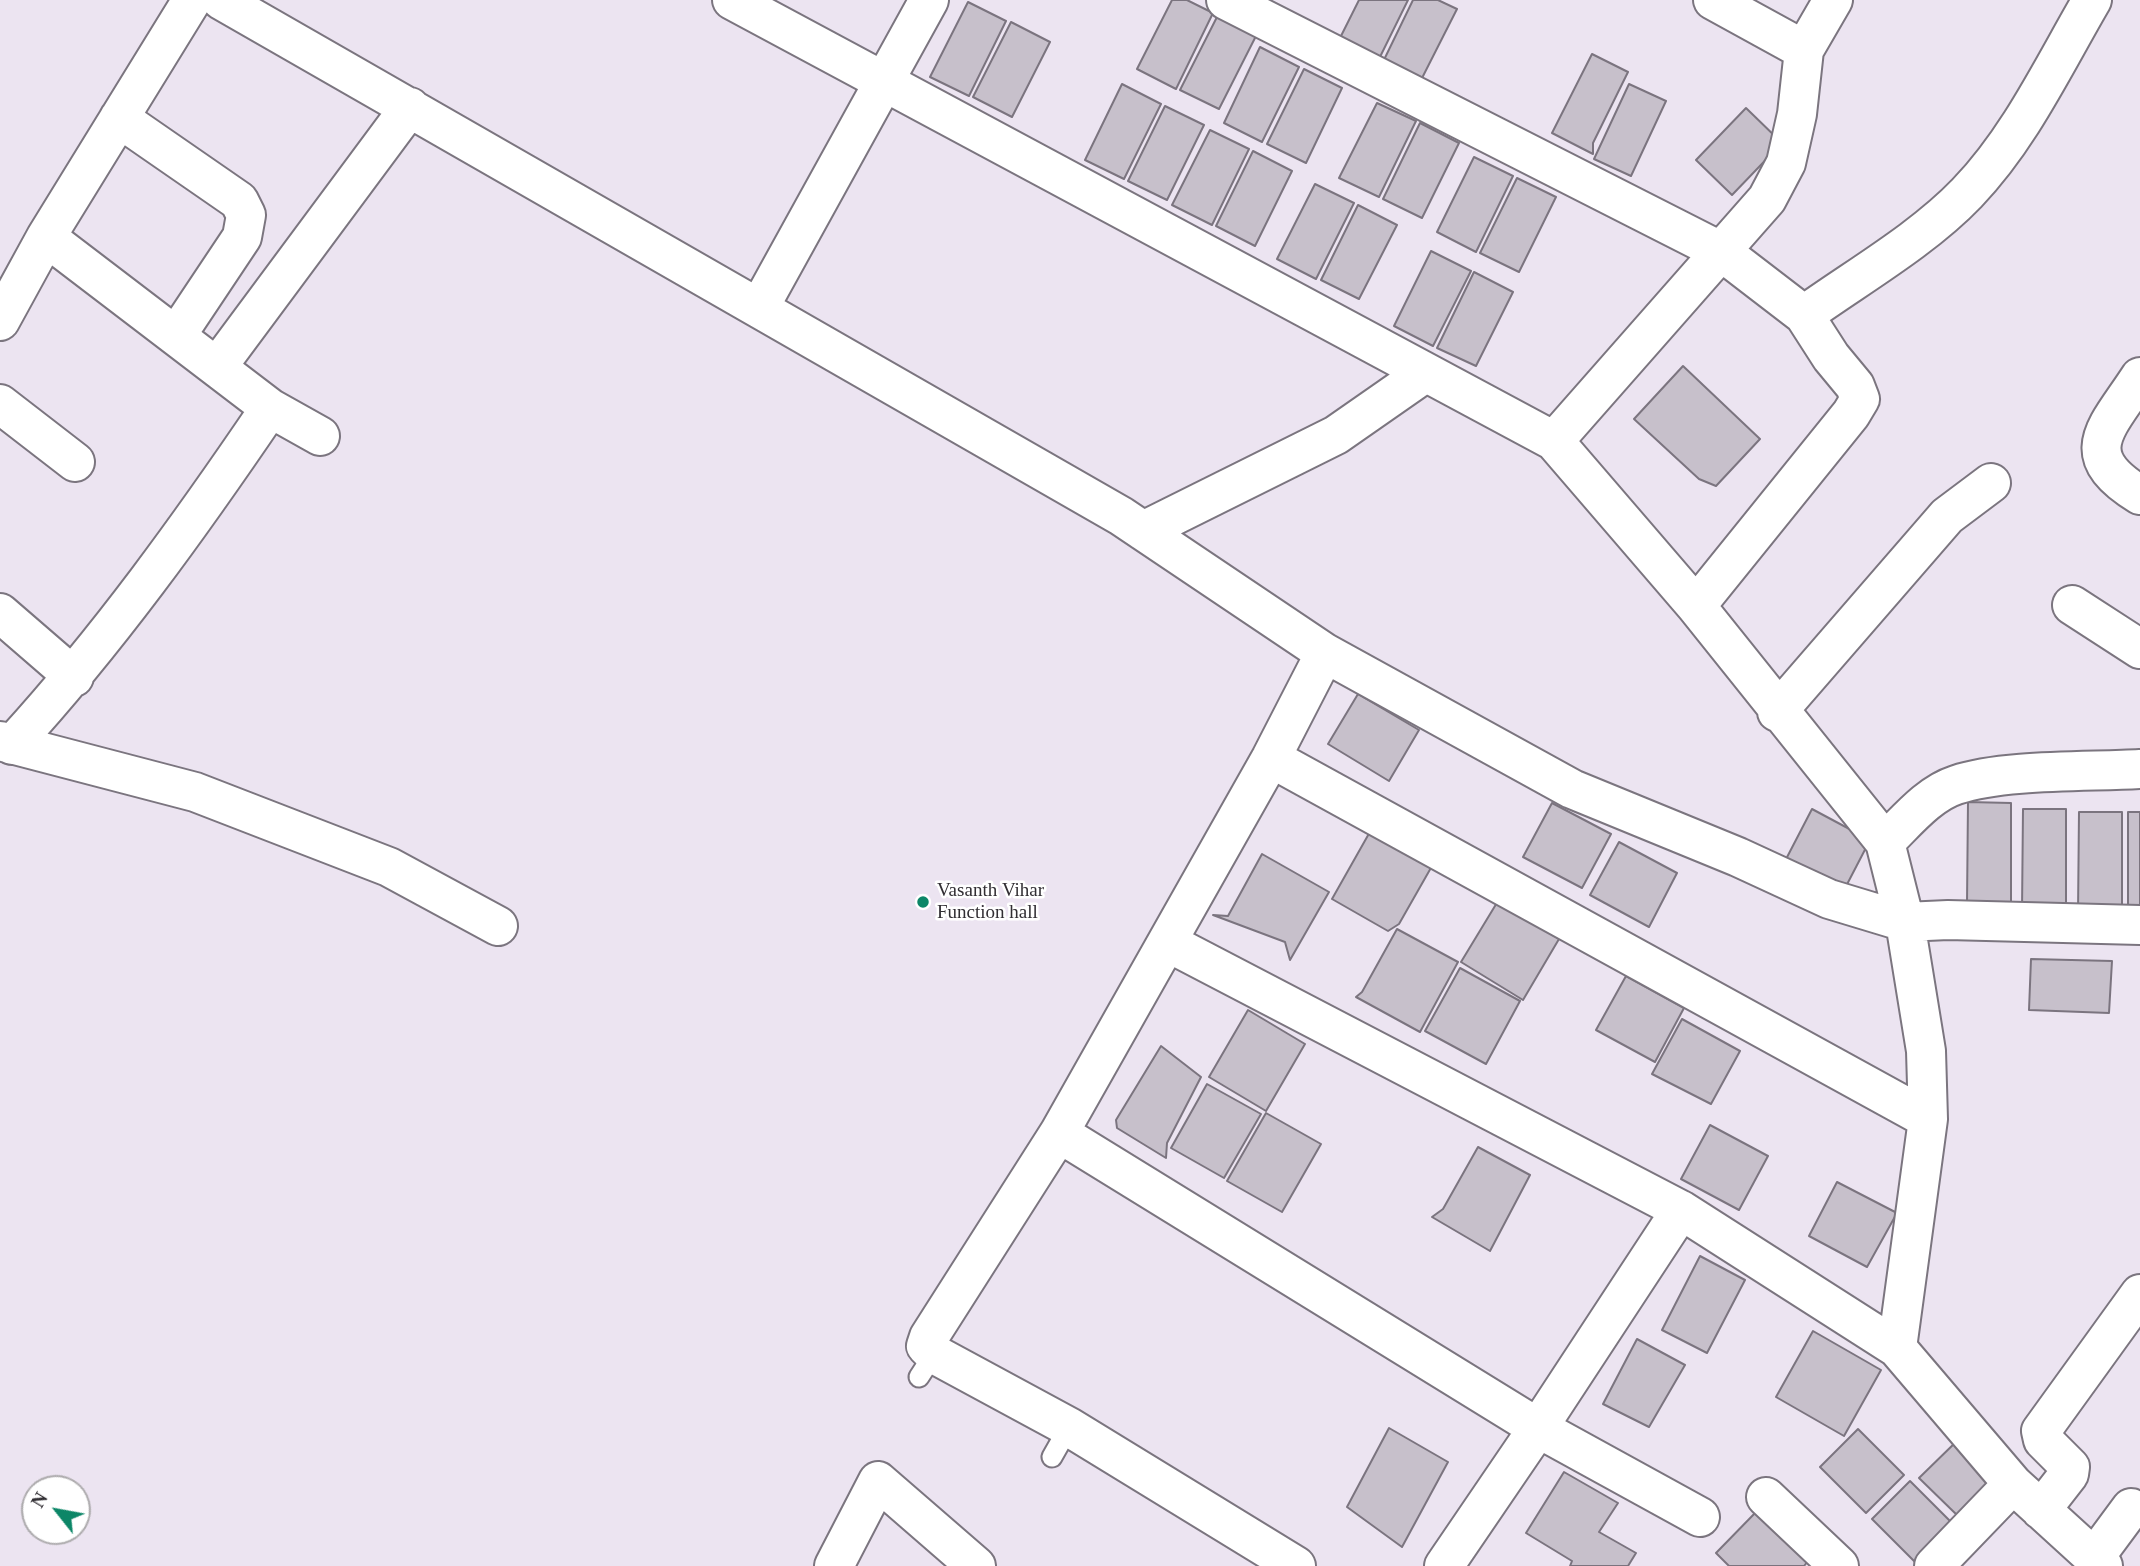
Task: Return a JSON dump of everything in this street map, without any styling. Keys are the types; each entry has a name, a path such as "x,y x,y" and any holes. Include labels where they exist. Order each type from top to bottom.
{"street":[{"path":"0,321 46,237 192,0"},
{"path":"221,0 1143,531 1325,653 1572,789 1738,857 1829,899 1906,922 1948,920 2140,925"},
{"path":"732,0 1554,441 1696,606 1777,712 1885,842 1906,922 1926,1051 1928,1119 1896,1348"},
{"path":"759,308 929,0"},
{"path":"1226,0 1722,252 1804,315 1855,386 1860,399 1852,414 1696,606"},
{"path":"1713,0 1804,50"},
{"path":"1554,441 1767,198 1786,163 1797,114 1804,50 1833,0"},
{"path":"1804,315 1930,226 1966,194 2004,152 2092,0"},
{"path":"217,367 410,107"},
{"path":"119,118 239,201 246,215 242,237 177,336"},
{"path":"46,237 270,408 320,436"},
{"path":"1143,531 1336,435 1425,373"},
{"path":"2140,377 2101,438 2102,462 2116,480 2140,495"},
{"path":"0,404 75,462"},
{"path":"6,743 74,677 175,547 270,408"},
{"path":"1777,712 1947,516 1991,483"},
{"path":"2072,605 2140,649"},
{"path":"0,613 74,677"},
{"path":"1296,1566 1060,1442 926,1366 926,1346 929,1337 1059,1133 1271,758 1325,653"},
{"path":"6,743 104,766 195,792 389,867 498,926"},
{"path":"1271,758 1928,1119"},
{"path":"1885,842 1934,796 1956,785 1995,777 2140,769"},
{"path":"1167,942 1681,1210 1896,1348 2013,1484 2098,1562 2131,1508"},
{"path":"1059,1133 1538,1428 1700,1517"},
{"path":"1444,1566 1681,1210"},
{"path":"2041,1510 2062,1484 2070,1467 2043,1440 2041,1431 2140,1294"},
{"path":"834,1566 877,1481 976,1566"},
{"path":"1934,1566 2013,1484"},
{"path":"1766,1497 1839,1566"}],"building":[{"path":"1172,0 1187,0 1213,13 1176,89 1137,69"},
{"path":"1359,0 1408,0 1377,63 1337,44"},
{"path":"1413,0 1438,0 1457,9 1419,84 1381,66"},
{"path":"968,2 1006,21 969,96 930,77"},
{"path":"1218,15 1257,34 1219,109 1180,90"},
{"path":"1011,22 1050,42 1012,117 973,97"},
{"path":"1260,47 1299,67 1262,142 1224,123"},
{"path":"1592,54 1628,72 1593,143 1593,154 1552,133"},
{"path":"1304,69 1342,88 1306,163 1267,144"},
{"path":"1122,84 1161,104 1124,179 1085,160"},
{"path":"1629,84 1666,101 1631,176 1594,159"},
{"path":"1377,103 1416,121 1379,197 1339,178"},
{"path":"1165,106 1204,125 1167,200 1128,181"},
{"path":"1746,108 1782,143 1732,195 1696,160"},
{"path":"1420,123 1459,143 1422,218 1383,199"},
{"path":"1210,130 1249,149 1212,225 1172,205"},
{"path":"1253,151 1292,171 1255,246 1216,226"},
{"path":"1474,157 1513,176 1476,252 1437,232"},
{"path":"1517,178 1556,197 1519,272 1480,253"},
{"path":"1315,184 1354,203 1316,279 1277,259"},
{"path":"1358,205 1397,225 1359,299 1321,280"},
{"path":"1431,251 1471,271 1433,346 1394,326"},
{"path":"1474,272 1513,292 1476,366 1437,348"},
{"path":"1683,366 1760,439 1716,486 1699,479 1634,419"},
{"path":"1358,694 1419,730 1389,781 1328,744"},
{"path":"1968,802 2011,803 2011,903 1967,903"},
{"path":"1552,803 1611,834 1582,888 1523,857"},
{"path":"1812,809 1870,840 1842,894 1784,863"},
{"path":"2023,809 2066,809 2066,910 2022,910"},
{"path":"2079,812 2122,812 2122,913 2078,913"},
{"path":"2128,812 2140,812 2140,912 2128,912"},
{"path":"1371,830 1432,866 1399,924 1388,931 1332,899"},
{"path":"1619,842 1677,873 1649,927 1590,895"},
{"path":"1262,854 1329,892 1290,960 1285,942 1213,915 1228,916"},
{"path":"1498,901 1559,939 1523,1000 1461,962"},
{"path":"1397,929 1458,962 1420,1032 1356,997 1362,992"},
{"path":"2031,959 2112,961 2109,1013 2029,1010"},
{"path":"1460,968 1520,1001 1486,1064 1425,1031"},
{"path":"1626,976 1684,1008 1655,1062 1596,1030"},
{"path":"1248,1010 1305,1044 1266,1111 1209,1077"},
{"path":"1682,1019 1740,1051 1711,1104 1652,1074"},
{"path":"1161,1046 1201,1077 1167,1143 1166,1158 1117,1128 1116,1120"},
{"path":"1207,1084 1261,1114 1224,1178 1171,1148"},
{"path":"1266,1113 1321,1144 1282,1212 1227,1181"},
{"path":"1710,1125 1768,1156 1739,1210 1681,1179"},
{"path":"1478,1147 1530,1175 1490,1251 1432,1217 1443,1209"},
{"path":"1837,1182 1897,1213 1867,1267 1809,1236"},
{"path":"1700,1256 1745,1280 1707,1353 1662,1330"},
{"path":"1813,1331 1881,1370 1844,1436 1776,1397"},
{"path":"1637,1339 1685,1365 1649,1427 1603,1404"},
{"path":"1389,1428 1448,1462 1402,1547 1347,1507"},
{"path":"1858,1429 1904,1475 1866,1513 1820,1467"},
{"path":"1961,1437 1998,1475 1959,1517 1919,1478"},
{"path":"1564,1472 1618,1503 1599,1532 1636,1553 1628,1566 1570,1566 1572,1561 1526,1533"},
{"path":"1910,1481 1956,1527 1918,1565 1872,1519"},
{"path":"1757,1511 1808,1561 1804,1566 1729,1566 1716,1553"}],"place":[{"name":"Vasanth Vihar Function hall","path":"923,902"}]}
